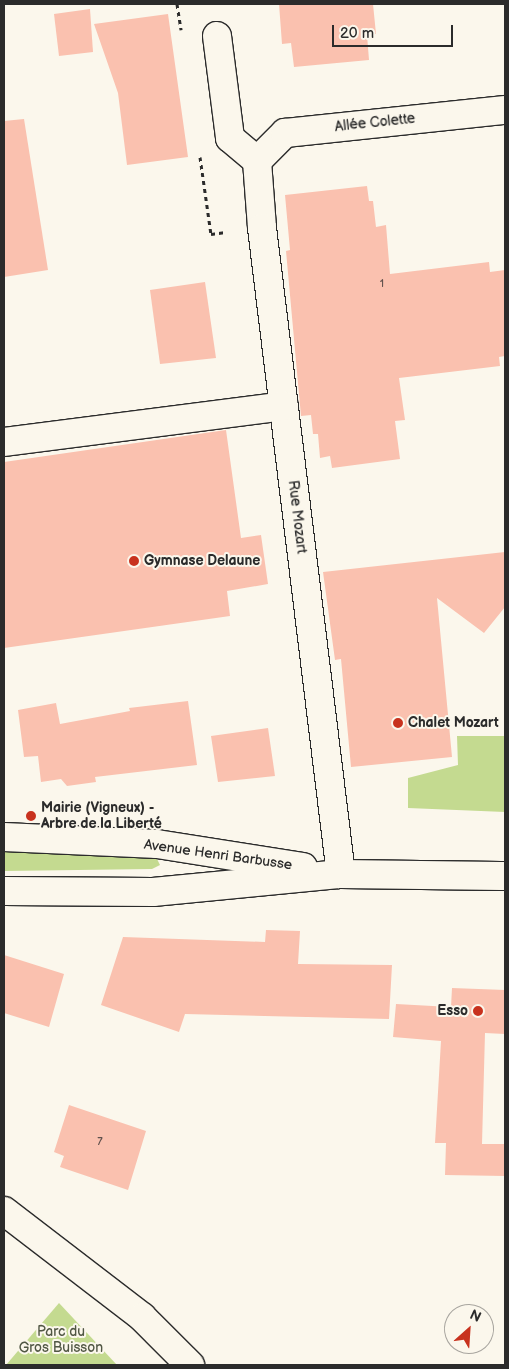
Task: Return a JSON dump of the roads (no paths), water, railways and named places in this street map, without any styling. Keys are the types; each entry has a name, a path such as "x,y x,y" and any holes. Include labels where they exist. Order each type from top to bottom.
{"street":[{"path":"217,36 230,138 257,161"},
{"name":"Allée Colette","path":"257,161 285,133 505,110"},
{"name":"Rue Mozart","path":"257,161 284,406 341,874"},
{"path":"4,442 284,406"},
{"name":"Avenue Henri Barbusse","path":"4,837 157,844 341,874"},
{"name":"Avenue Henri Barbusse","path":"4,891 154,892 341,874 505,876"},
{"path":"4,1211 142,1317 190,1365"}],"place":[{"name":"Gymnase Delaune","path":"134,561"},
{"name":"Chalet Mozart","path":"398,723"},
{"name":"Mairie (Vigneux) - Arbre de la Liberté","path":"31,816"},
{"name":"Esso","path":"478,1011"}],"park label":[{"name":"Parc du Gros Buisson","path":"61,1340"}]}
